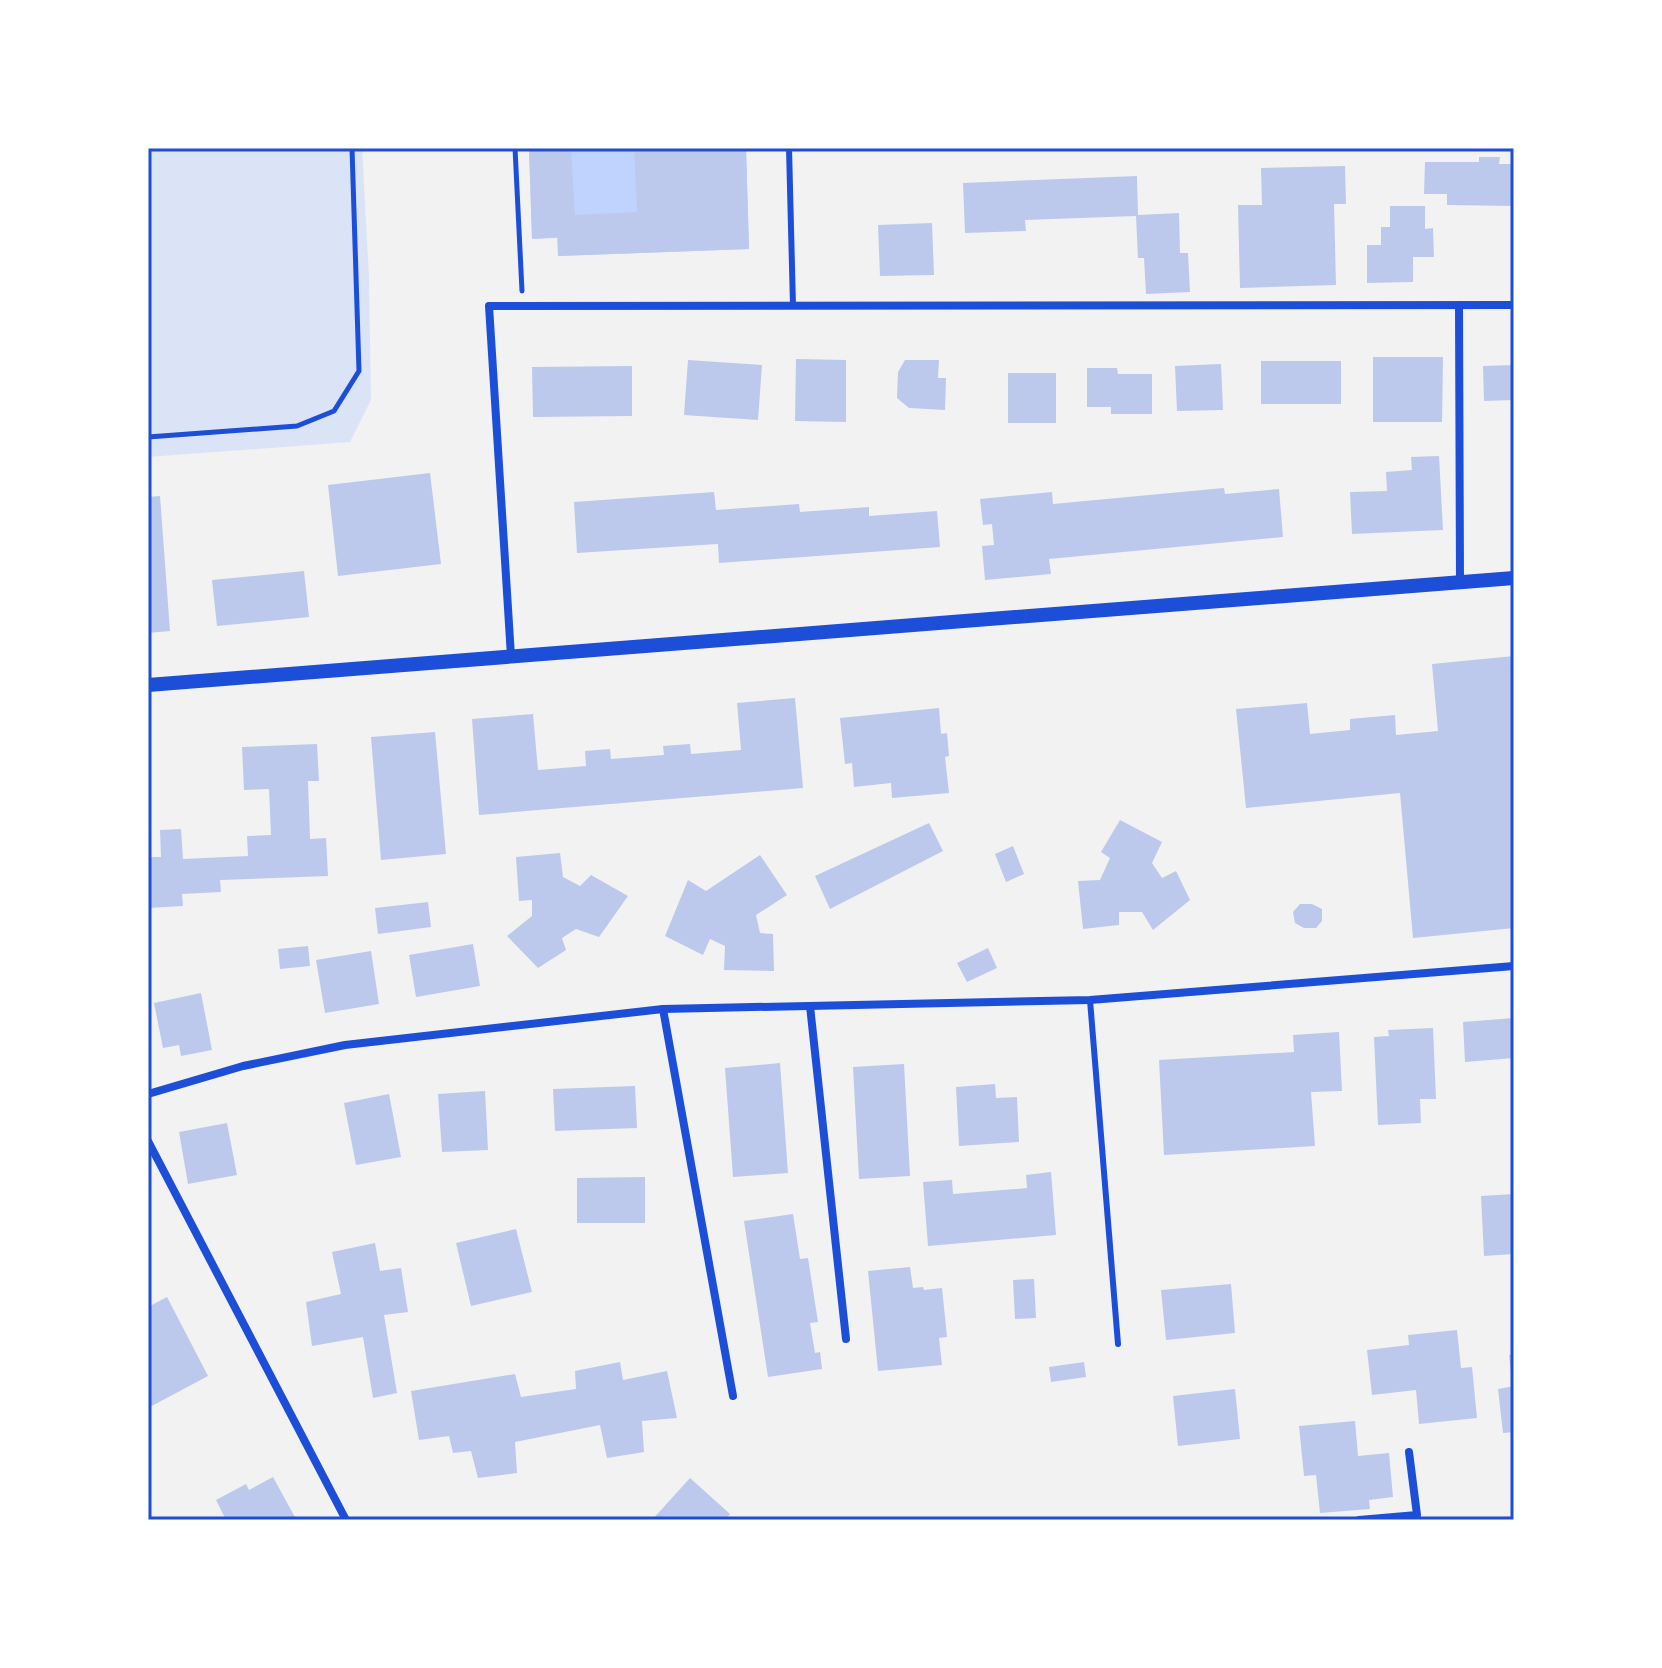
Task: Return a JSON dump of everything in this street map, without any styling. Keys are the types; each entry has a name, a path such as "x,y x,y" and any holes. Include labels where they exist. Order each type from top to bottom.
{"street":[{"path":"1459,305 1460,582"},
{"path":"511,656 489,306 1514,305"},
{"path":"148,685 1514,578"},
{"path":"148,1094 243,1066 345,1045 663,1009 1090,1000 1514,966"},
{"path":"810,1006 846,1339"},
{"path":"663,1009 733,1396"},
{"path":"148,1141 346,1520"},
{"path":"1359,1520 1417,1515 1409,1452"}],"lane":[{"path":"789,148 793,306"},
{"path":"1090,1000 1118,1344"}],"path":[{"path":"148,437 297,426 334,411 359,371 352,148"},
{"path":"515,148 523,306"}],"shaded area":[{"path":"148,148 362,148 369,276 371,400 350,442 148,457"}],"water":[{"path":"529,148 746,148 749,249 558,256 557,238 532,239"}],"building":[{"path":"529,148 571,148 575,215 637,212 634,148 746,148 749,249 558,256 558,237 532,239"},
{"path":"1479,157 1500,157 1499,164 1514,164 1514,206 1447,205 1447,194 1424,194 1425,162 1479,162"},
{"path":"1345,166 1346,204 1334,204 1336,285 1240,288 1238,205 1262,205 1261,168"},
{"path":"1137,176 1138,215 1179,213 1180,253 1188,253 1190,292 1146,294 1144,258 1138,258 1136,216 1025,220 1026,231 965,233 963,183"},
{"path":"1390,206 1425,206 1425,229 1433,228 1434,257 1413,257 1413,282 1367,283 1367,245 1381,245 1381,227 1390,227"},
{"path":"932,223 934,275 880,276 878,225"},
{"path":"1373,357 1443,357 1442,422 1373,422"},
{"path":"796,359 846,360 846,422 795,421"},
{"path":"688,360 762,365 758,420 684,415"},
{"path":"905,360 939,360 938,378 946,378 945,410 909,408 897,398 898,372"},
{"path":"1261,361 1341,361 1341,404 1261,404"},
{"path":"1221,364 1223,410 1177,411 1175,366"},
{"path":"1514,365 1514,400 1484,401 1483,366"},
{"path":"632,366 632,416 533,417 532,367"},
{"path":"1087,368 1117,368 1118,374 1152,374 1152,414 1111,414 1111,407 1087,407"},
{"path":"1008,373 1056,373 1056,423 1008,423"},
{"path":"1439,456 1443,530 1352,534 1350,492 1387,491 1386,472 1412,470 1411,457"},
{"path":"430,473 441,564 338,576 328,485"},
{"path":"1224,488 1225,494 1279,489 1283,537 1049,559 1051,574 985,580 982,546 994,545 992,524 983,525 980,499 1052,492 1053,504"},
{"path":"714,492 716,510 799,504 800,512 869,507 869,516 937,511 940,547 719,563 718,544 577,553 574,502"},
{"path":"160,496 170,631 148,633 148,497"},
{"path":"304,571 309,617 217,626 212,580"},
{"path":"1514,656 1514,803 1511,803 1514,928 1413,938 1400,793 1246,808 1236,709 1307,703 1310,734 1350,730 1350,719 1395,715 1396,735 1438,731 1432,664"},
{"path":"795,698 803,788 479,815 472,719 533,714 538,770 586,766 585,751 610,749 611,759 664,755 663,746 690,744 691,754 741,750 737,703"},
{"path":"939,708 941,734 947,733 949,756 945,757 949,793 892,798 891,783 854,787 852,763 845,764 840,718"},
{"path":"435,732 446,854 381,860 371,737"},
{"path":"317,744 319,781 308,781 310,839 326,838 328,876 220,880 221,892 182,894 183,906 148,908 148,857 161,857 160,830 181,829 183,859 248,856 247,836 271,835 269,789 244,790 242,747"},
{"path":"1120,820 1162,842 1152,863 1162,878 1176,871 1190,900 1153,930 1142,912 1119,912 1119,925 1083,929 1078,881 1100,880 1110,858 1101,852"},
{"path":"929,823 943,851 830,909 815,876"},
{"path":"1013,846 1024,874 1006,882 995,854"},
{"path":"560,853 563,877 580,886 591,875 628,896 599,937 576,929 562,938 566,950 538,968 507,936 532,916 532,900 519,901 516,857"},
{"path":"760,855 787,895 756,915 760,933 773,934 774,971 724,970 725,946 710,939 703,955 665,936 688,880 706,891"},
{"path":"428,902 431,927 378,934 375,908"},
{"path":"1300,904 1312,904 1322,909 1322,921 1316,928 1304,928 1295,923 1293,912"},
{"path":"473,944 480,986 416,997 409,955"},
{"path":"308,946 310,966 280,969 278,949"},
{"path":"988,948 997,968 967,982 957,963"},
{"path":"371,951 379,1004 325,1013 316,960"},
{"path":"201,993 212,1050 181,1056 179,1045 163,1048 154,1003"},
{"path":"1514,1018 1514,1058 1465,1062 1463,1022"},
{"path":"1433,1028 1436,1099 1420,1099 1421,1123 1378,1125 1374,1037 1389,1036 1388,1030"},
{"path":"1339,1032 1342,1091 1311,1092 1315,1146 1164,1155 1159,1060 1294,1052 1293,1035"},
{"path":"780,1063 788,1173 733,1177 725,1068"},
{"path":"904,1064 910,1176 859,1179 853,1067"},
{"path":"995,1084 996,1098 1017,1097 1019,1142 959,1146 956,1087"},
{"path":"635,1086 637,1128 555,1131 553,1089"},
{"path":"485,1091 488,1150 442,1152 438,1094"},
{"path":"389,1094 401,1157 356,1165 344,1103"},
{"path":"227,1123 237,1175 188,1184 179,1132"},
{"path":"1051,1172 1056,1235 928,1246 923,1182 952,1180 953,1194 1027,1188 1026,1175"},
{"path":"645,1177 645,1223 577,1223 577,1178"},
{"path":"1514,1194 1514,1254 1484,1256 1481,1196"},
{"path":"793,1214 800,1259 808,1258 818,1322 810,1323 815,1353 820,1352 822,1369 768,1377 744,1221"},
{"path":"516,1229 532,1292 471,1306 456,1243"},
{"path":"375,1243 380,1271 401,1268 408,1312 384,1315 397,1393 373,1398 363,1337 312,1346 306,1302 341,1294 332,1252"},
{"path":"910,1267 913,1288 942,1288 947,1337 939,1338 942,1365 878,1371 868,1271"},
{"path":"1034,1279 1036,1318 1015,1319 1013,1280"},
{"path":"1231,1284 1235,1333 1166,1340 1161,1290"},
{"path":"167,1297 208,1376 148,1408 148,1307"},
{"path":"1457,1330 1461,1368 1472,1367 1477,1418 1419,1424 1416,1390 1372,1395 1367,1350 1409,1345 1408,1335"},
{"path":"1514,1354 1514,1382 1512,1383 1509,1355"},
{"path":"620,1362 623,1380 667,1371 677,1418 642,1421 644,1452 607,1458 600,1425 515,1442 517,1473 478,1478 471,1451 453,1453 449,1436 419,1440 411,1391 515,1374 521,1397 576,1389 575,1371"},
{"path":"1084,1362 1086,1377 1051,1382 1049,1367"},
{"path":"1514,1386 1514,1432 1503,1433 1498,1389"},
{"path":"1235,1389 1240,1439 1178,1446 1173,1396"},
{"path":"1355,1421 1358,1456 1389,1453 1393,1497 1369,1500 1370,1509 1320,1513 1316,1475 1304,1476 1299,1426"},
{"path":"273,1477 296,1519 226,1520 216,1500 246,1484 249,1490"},
{"path":"690,1478 730,1514 725,1520 652,1520"}]}
